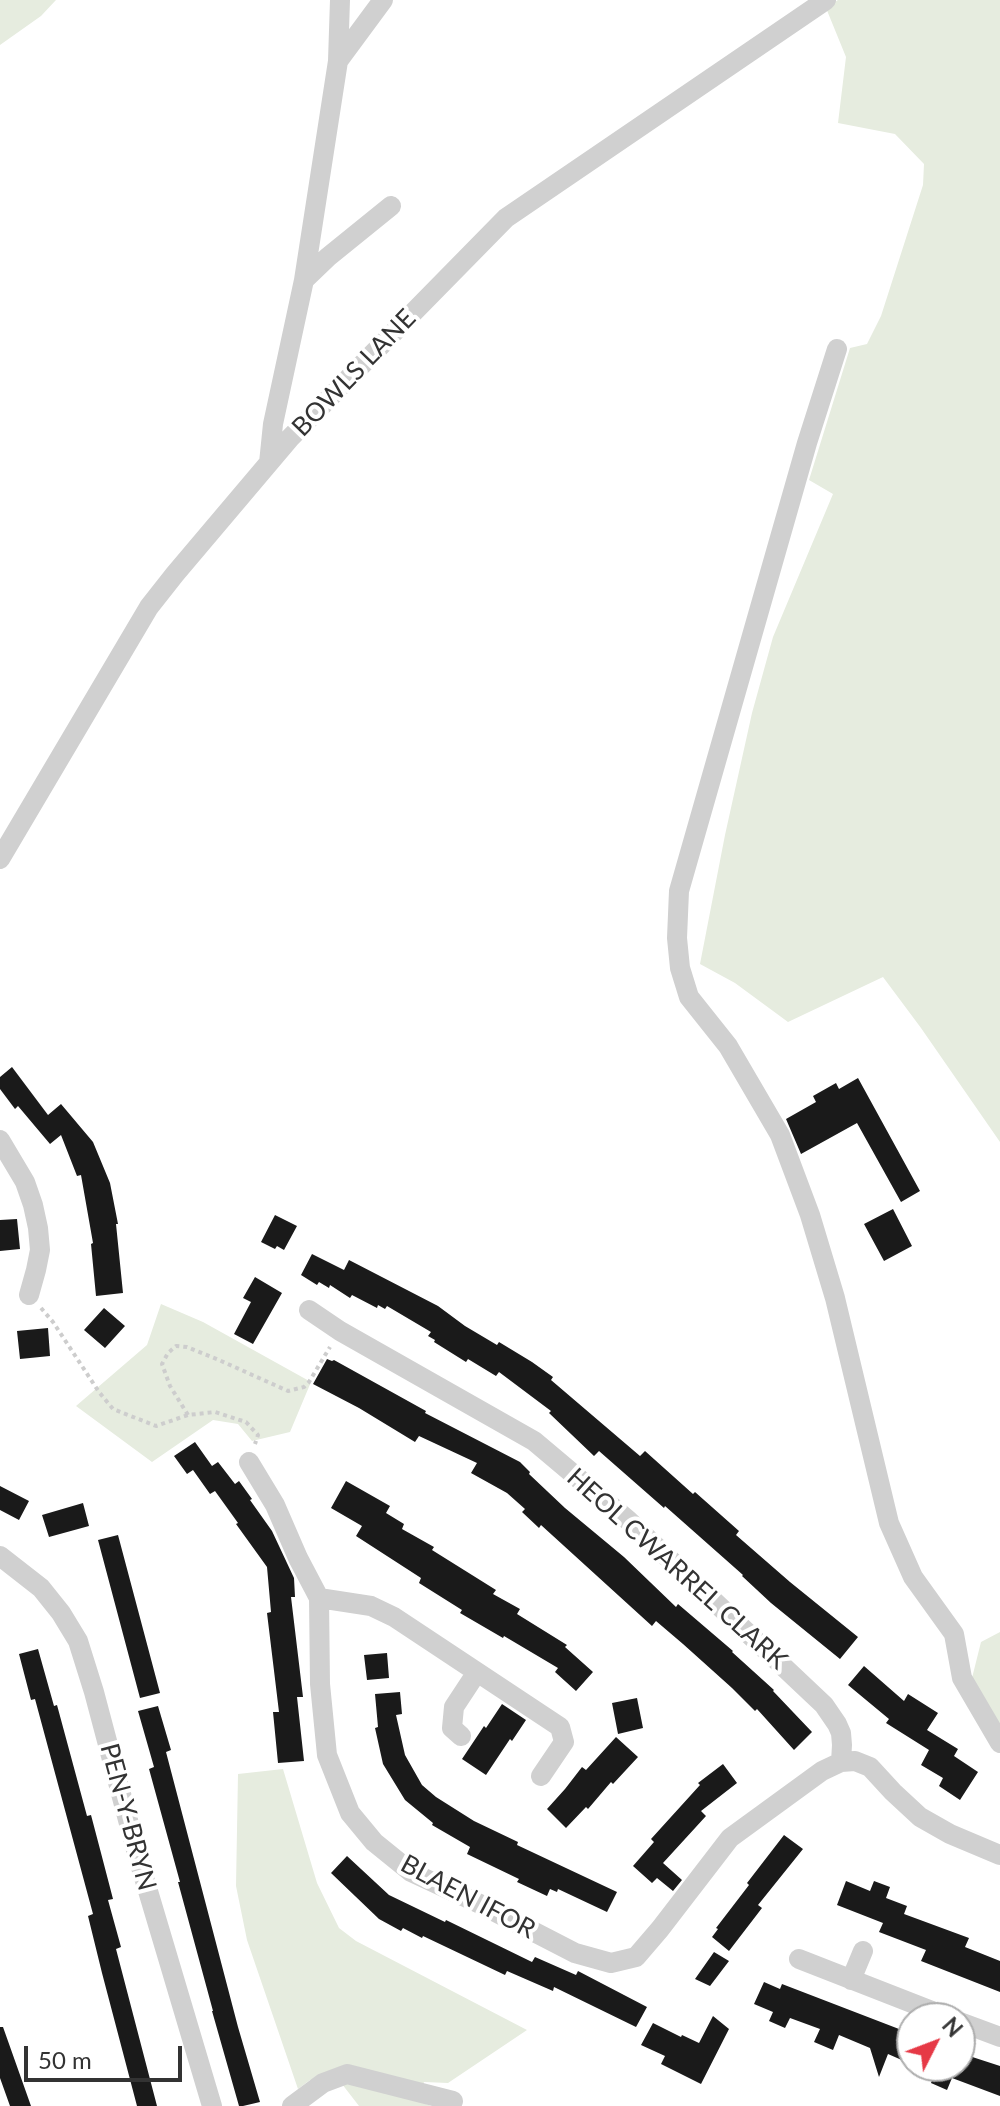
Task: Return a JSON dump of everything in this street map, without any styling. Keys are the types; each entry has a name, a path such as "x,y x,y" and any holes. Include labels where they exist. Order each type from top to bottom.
{"street":[{"path":"269,463 273,424 304,280 338,61 340,0"},
{"path":"338,61 383,0"},
{"name":"BOWLS LANE","path":"0,859 149,607 290,438 506,218 826,0"},
{"path":"304,280 391,206"},
{"path":"837,349 807,443 679,891 677,938 680,968 689,997 728,1046 780,1135 810,1215 835,1298 889,1523 913,1577 954,1634 962,1678 1000,1743"},
{"path":"0,1140 25,1182 38,1228 40,1250 29,1295"},
{"name":"HEOL CWARREL CLARK","path":"309,1310 340,1331 534,1441 629,1521 824,1705 841,1733 841,1762"},
{"name":"BLAEN IFOR","path":"249,1462 275,1505 319,1598 320,1684 327,1755 350,1813 374,1842 411,1872 575,1953 611,1963 636,1957 730,1838 822,1771 841,1762"},
{"name":"PEN-Y-BRYN","path":"0,1556 41,1588 78,1641 212,2106"},
{"path":"319,1598 371,1606 394,1617 560,1727 564,1742 541,1776"},
{"path":"461,1736 452,1728 454,1707 477,1672"},
{"path":"841,1762 855,1761 870,1767 920,1817 950,1834 1000,1855"},
{"path":"851,1980 863,1951"},
{"path":"799,1959 908,2002"},
{"path":"976,2028 1000,2037"},
{"path":"292,2106 323,2083 347,2074 453,2101"}],"path":[{"path":"29,1295 53,1322 113,1409 156,1426 188,1415 215,1412 246,1422 258,1435 249,1462"},
{"path":"188,1415 170,1386 162,1364 176,1346 187,1347 288,1391 304,1387 309,1382 340,1331"}],"shaded area":[{"path":"0,0 56,0 41,16 0,45"},
{"path":"838,0 1000,0 1000,1142 883,977 788,1022 735,983 700,964 752,713 773,637 833,494 809,480 850,348 867,344 881,316 923,185 924,164 895,134 838,123 846,57 826,8"},
{"path":"161,1304 203,1322 311,1382 290,1432 252,1441 238,1424 213,1420 152,1462 76,1406 147,1345"},
{"path":"1000,1632 1000,1726 972,1678 981,1642"},
{"path":"283,1769 317,1883 339,1928 356,1941 527,2030 448,2083 424,2082 418,2101 431,2106 359,2106 335,2075 310,2080 298,2089 247,1940 236,1886 238,1774"}],"building":[{"path":"12,1067 48,1115 61,1104 93,1142 110,1183 118,1224 123,1293 96,1296 93,1243 81,1175 77,1176 61,1135 50,1144 0,1089 0,1077"},
{"path":"858,1078 920,1191 901,1202 857,1123 801,1154 786,1119 816,1102 813,1096 836,1083 839,1089"},
{"path":"893,1209 912,1246 884,1261 864,1224"},
{"path":"275,1215 297,1226 284,1250 261,1242"},
{"path":"17,1219 20,1249 0,1251 0,1220"},
{"path":"312,1254 344,1270 349,1260 438,1306 465,1326 532,1362 553,1377 551,1380 640,1456 645,1451 693,1494 695,1492 739,1531 736,1535 858,1637 840,1659 771,1603 665,1506 599,1451 594,1456 549,1413 551,1411 499,1372 496,1376 468,1359 466,1362 434,1342 428,1336 431,1332 387,1306 385,1309 378,1305 377,1308 352,1295 350,1298 330,1285 329,1288 319,1282 317,1285 301,1275"},
{"path":"255,1277 282,1293 253,1344 234,1334 251,1302 243,1298"},
{"path":"104,1308 125,1326 105,1348 84,1330"},
{"path":"48,1328 50,1356 20,1359 17,1331"},
{"path":"327,1359 334,1360 425,1413 520,1462 565,1508 624,1557 676,1607 678,1604 733,1651 812,1732 794,1750 757,1709 755,1711 656,1621 652,1626 541,1525 539,1528 522,1512 525,1509 507,1493 471,1473 477,1463 419,1436 415,1442 313,1384"},
{"path":"195,1442 212,1466 218,1462 235,1484 239,1481 272,1531 294,1578 295,1597 291,1597 303,1697 297,1697 304,1761 278,1763 273,1712 279,1712 267,1613 271,1612 267,1567 215,1491 210,1494 193,1470 187,1474 174,1456"},
{"path":"346,1481 390,1506 386,1513 404,1524 402,1529 496,1590 493,1594 520,1609 517,1614 567,1645 565,1647 593,1672 576,1691 555,1672 558,1668 460,1613 462,1610 419,1583 421,1578 356,1536 362,1526 331,1508"},
{"path":"0,1486 29,1501 19,1520 0,1510"},
{"path":"83,1503 89,1526 49,1537 42,1515"},
{"path":"118,1535 160,1693 140,1698 98,1540"},
{"path":"38,1649 54,1706 57,1705 87,1816 91,1815 113,1899 108,1900 121,1947 116,1949 157,2106 137,2106 102,1973 88,1916 93,1914 35,1699 31,1700 19,1654"},
{"path":"387,1653 389,1678 367,1680 364,1655"},
{"path":"864,1666 904,1701 908,1694 938,1713 927,1730 958,1749 954,1756 978,1772 960,1800 939,1786 943,1778 921,1765 929,1750 886,1723 889,1719 848,1685"},
{"path":"400,1692 402,1714 396,1715 405,1755 422,1785 474,1821 518,1842 517,1845 617,1892 607,1912 558,1889 557,1892 550,1889 547,1896 517,1882 519,1879 467,1854 470,1847 432,1825 405,1800 383,1764 375,1728 378,1727 375,1694"},
{"path":"637,1698 643,1728 618,1734 612,1703"},
{"path":"502,1704 526,1720 486,1775 462,1759"},
{"path":"158,1706 171,1750 166,1752 260,2102 243,2106 239,2106 212,2011 149,1769 154,1767 138,1711"},
{"path":"616,1737 638,1757 566,1828 547,1809 582,1767 586,1770"},
{"path":"723,1764 737,1783 701,1811 706,1816 663,1863 682,1880 673,1891 657,1878 652,1883 633,1866 654,1842 651,1839 700,1785 698,1783"},
{"path":"784,1835 803,1849 758,1905 762,1908 729,1951 712,1937 716,1928"},
{"path":"347,1856 389,1895 532,1962 535,1957 576,1975 578,1971 647,2007 636,2027 554,1987 553,1991 507,1971 505,1975 423,1936 403,1928 401,1931 379,1919 331,1873"},
{"path":"846,1881 870,1891 874,1881 890,1887 886,1898 907,1906 904,1914 969,1938 965,1947 1000,1961 1000,1992 921,1961 926,1950 879,1932 883,1923 837,1905"},
{"path":"714,1952 729,1961 710,1986 695,1979"},
{"path":"764,1982 780,1989 782,1984 896,2028 896,2058 888,2054 879,2077 870,2048 839,2035 833,2050 814,2042 820,2029 790,2018 785,2028 769,2021 773,2012 754,2004"},
{"path":"713,2016 729,2029 701,2084 661,2064 665,2056 641,2045 653,2023 699,2043"},
{"path":"0,2027 3,2027 31,2106 10,2106 0,2078"},
{"path":"976,2058 1000,2066 1000,2096 963,2082 976,2082"},
{"path":"931,2082 950,2082 947,2090"}]}
